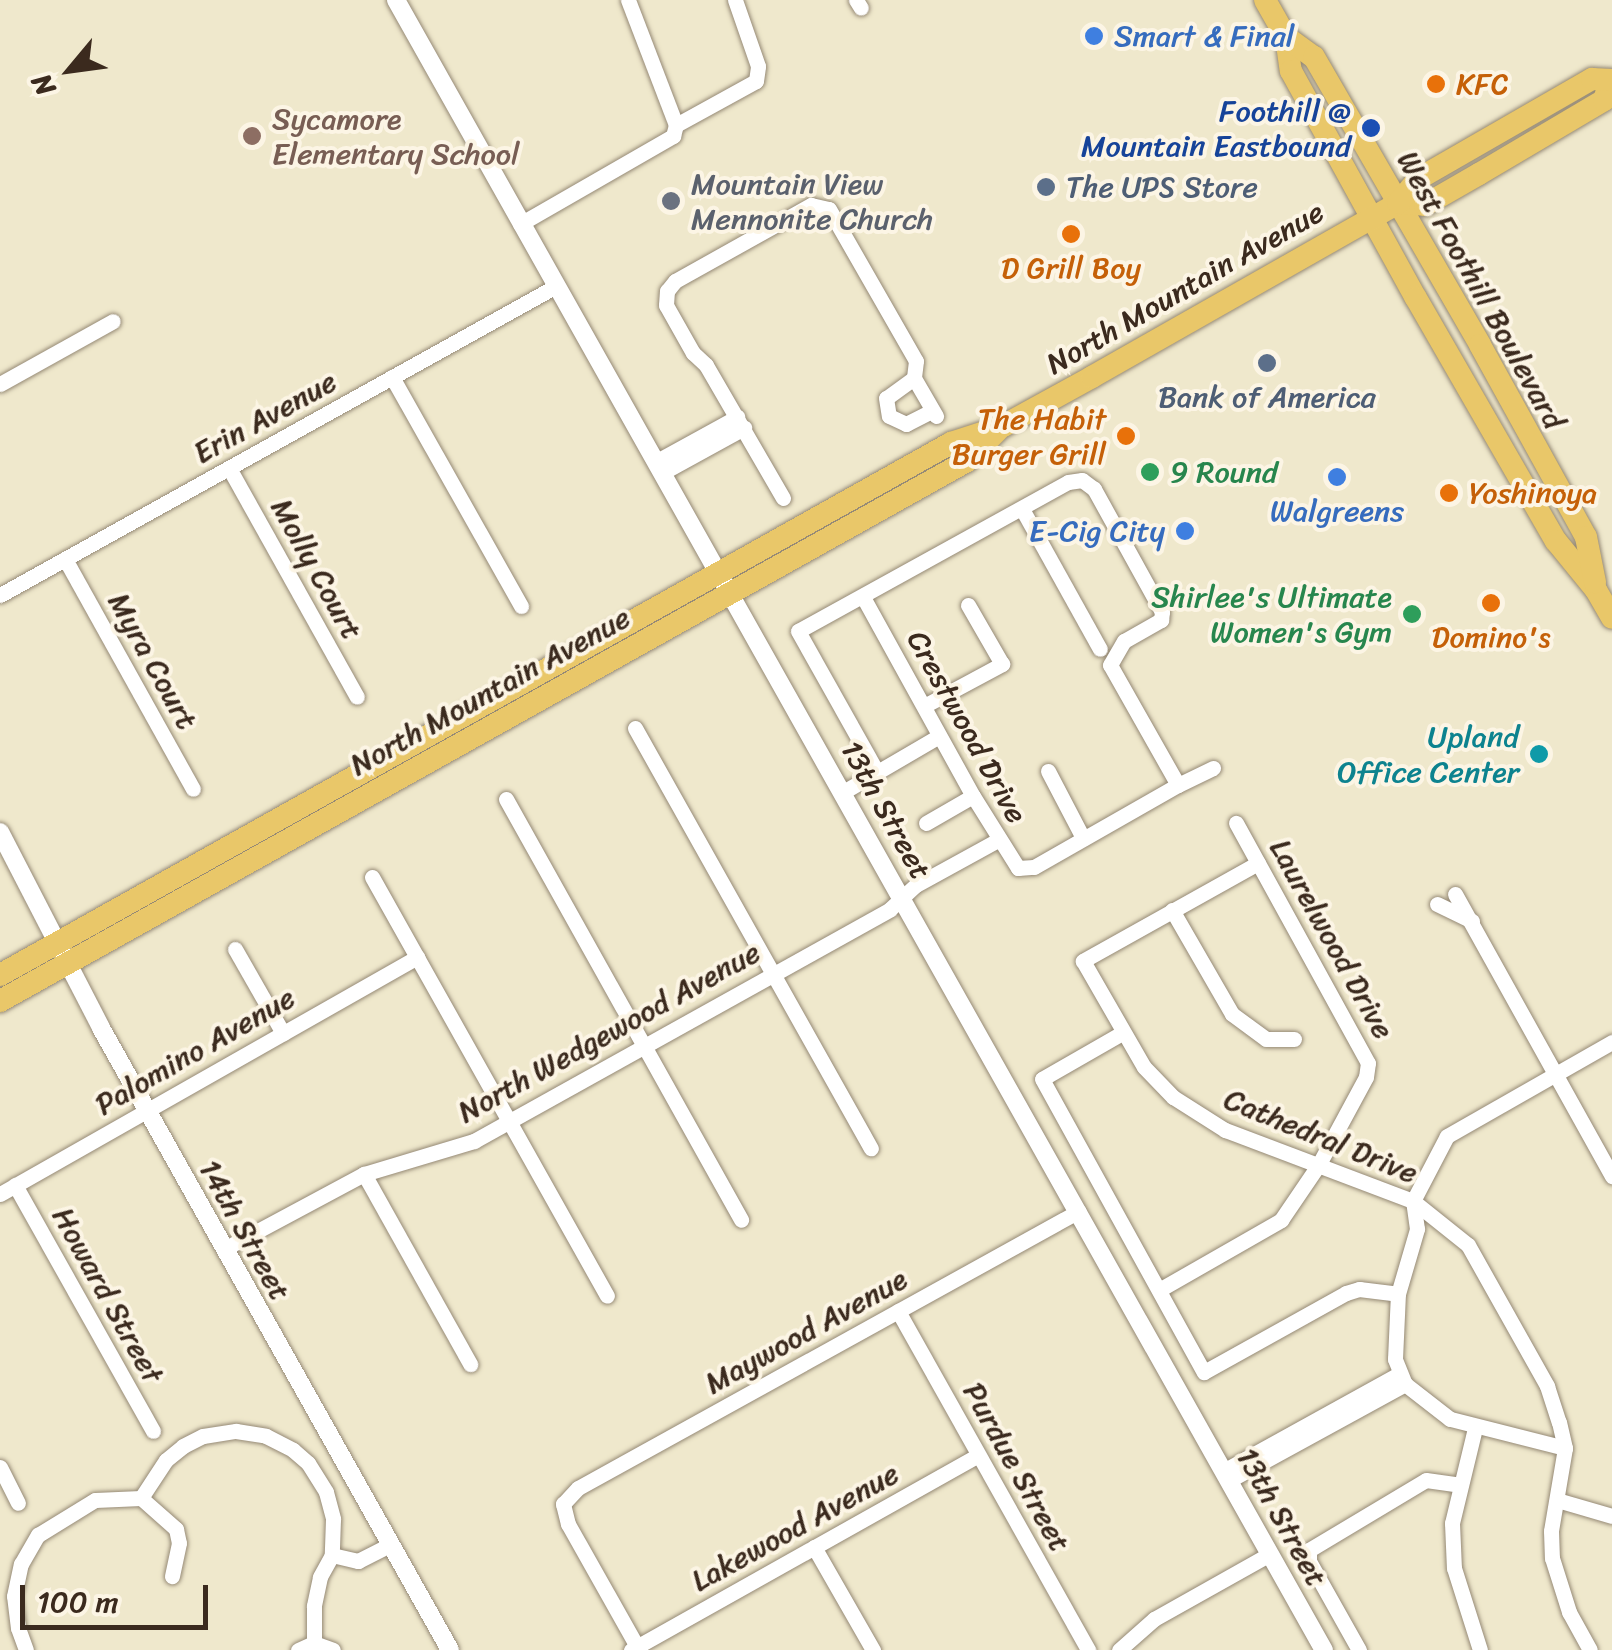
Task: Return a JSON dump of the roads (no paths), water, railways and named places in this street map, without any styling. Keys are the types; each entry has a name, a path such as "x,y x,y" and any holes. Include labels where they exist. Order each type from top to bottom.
{"main road":[{"name":"West Foothill Boulevard","path":"1265,0 1286,37 1290,71 1371,218 1556,540 1596,590 1612,618"},
{"name":"West Foothill Boulevard","path":"1286,37 1314,57 1586,538 1596,590"},
{"name":"North Mountain Avenue","path":"0,1001 64,953 725,582 951,443 1003,426 1398,203 1418,179 1592,78 1611,80"},
{"name":"North Mountain Avenue","path":"0,975 64,953"}],"street":[{"name":"13th Street","path":"396,0 1324,1650"},
{"path":"628,0 676,126"},
{"path":"520,224 664,144 676,126 756,81 758,66 735,0"},
{"path":"783,498 706,365 693,353 666,305 667,291 675,282 811,205 829,209 916,361 914,378 934,413 906,424 889,416 886,398 914,378"},
{"name":"Erin Avenue","path":"0,596 556,286"},
{"path":"0,384 113,321"},
{"path":"392,377 521,606"},
{"path":"658,467 741,423"},
{"name":"Molly Court","path":"229,468 358,697"},
{"path":"877,772 798,631 1068,482 1082,480 1094,489 1162,612 1160,620 1124,641 1110,665 1178,785"},
{"path":"1022,509 1100,649"},
{"name":"Myra Court","path":"65,559 193,789"},
{"name":"Crestwood Drive","path":"863,597 972,796 1018,868 1034,867 1084,838"},
{"path":"924,706 1002,664 968,605"},
{"path":"634,728 872,1148"},
{"path":"844,792 939,736"},
{"path":"1048,771 1084,838 1213,768"},
{"path":"926,822 972,796"},
{"path":"506,799 741,1220"},
{"name":"Laurelwood Drive","path":"1159,1290 1282,1220 1366,1077 1368,1063 1236,823"},
{"name":"14th Street","path":"0,832 148,1111 450,1650"},
{"name":"North Wedgewood Avenue","path":"224,1249 364,1174 474,1140 890,910 903,897 998,840"},
{"path":"1258,862 1172,910 1232,1014 1266,1039 1294,1038"},
{"path":"372,877 607,1296"},
{"path":"1455,894 1612,1176"},
{"path":"1437,904 1472,920"},
{"name":"Cathedral Drive","path":"1172,910 1082,961 1122,1033 1144,1067 1200,1116 1413,1201 1468,1245 1547,1386 1565,1448 1551,1531 1552,1558 1569,1612 1590,1650"},
{"path":"236,949 283,1032"},
{"name":"Palomino Avenue","path":"8,1189 417,956"},
{"path":"1122,1033 1042,1079 1204,1372 1346,1294 1359,1289 1398,1294"},
{"path":"1565,1448 1450,1419 1402,1379 1396,1359 1398,1294 1416,1229 1413,1201 1447,1136 1612,1042"},
{"path":"364,1174 470,1364"},
{"name":"Howard Street","path":"8,1189 153,1432"},
{"name":"Maywood Avenue","path":"636,1649 568,1524 563,1504 578,1488 1079,1211"},
{"name":"Purdue Street","path":"898,1311 1088,1650"},
{"path":"1227,1475 1402,1379"},
{"path":"1475,1428 1452,1523 1454,1568 1480,1650"},
{"path":"141,1498 166,1460 203,1436 236,1432 266,1436 308,1463 326,1492 333,1518 332,1555 320,1577 306,1646 333,1650"},
{"name":"Lakewood Avenue","path":"636,1649 978,1455"},
{"path":"0,1467 18,1503"},
{"path":"1360,1650 1309,1561 1309,1550 1426,1480 1460,1485"},
{"path":"26,1650 18,1628 14,1596 20,1564 38,1535 94,1500 141,1498 176,1529 179,1543 172,1576"},
{"path":"1557,1500 1612,1516"},
{"path":"332,1555 358,1561 391,1544"},
{"path":"814,1547 873,1650"},
{"path":"1119,1650 1154,1619 1270,1554"}],"place":[{"name":"Smart & Final","path":"1094,36"},
{"name":"KFC","path":"1436,84"},
{"name":"Foothill @ Mountain Eastbound","path":"1371,128"},
{"name":"Sycamore Elementary School","path":"252,136"},
{"name":"The UPS Store","path":"1046,187"},
{"name":"Mountain View Mennonite Church","path":"671,201"},
{"name":"D Grill Boy","path":"1071,234"},
{"name":"Bank of America","path":"1267,363"},
{"name":"The Habit Burger Grill","path":"1126,436"},
{"name":"9 Round","path":"1150,472"},
{"name":"Walgreens","path":"1337,477"},
{"name":"Yoshinoya","path":"1449,493"},
{"name":"E-Cig City","path":"1185,531"},
{"name":"Domino's","path":"1491,603"},
{"name":"Shirlee's Ultimate Women's Gym","path":"1412,614"},
{"name":"Upland Office Center","path":"1539,754"}]}
